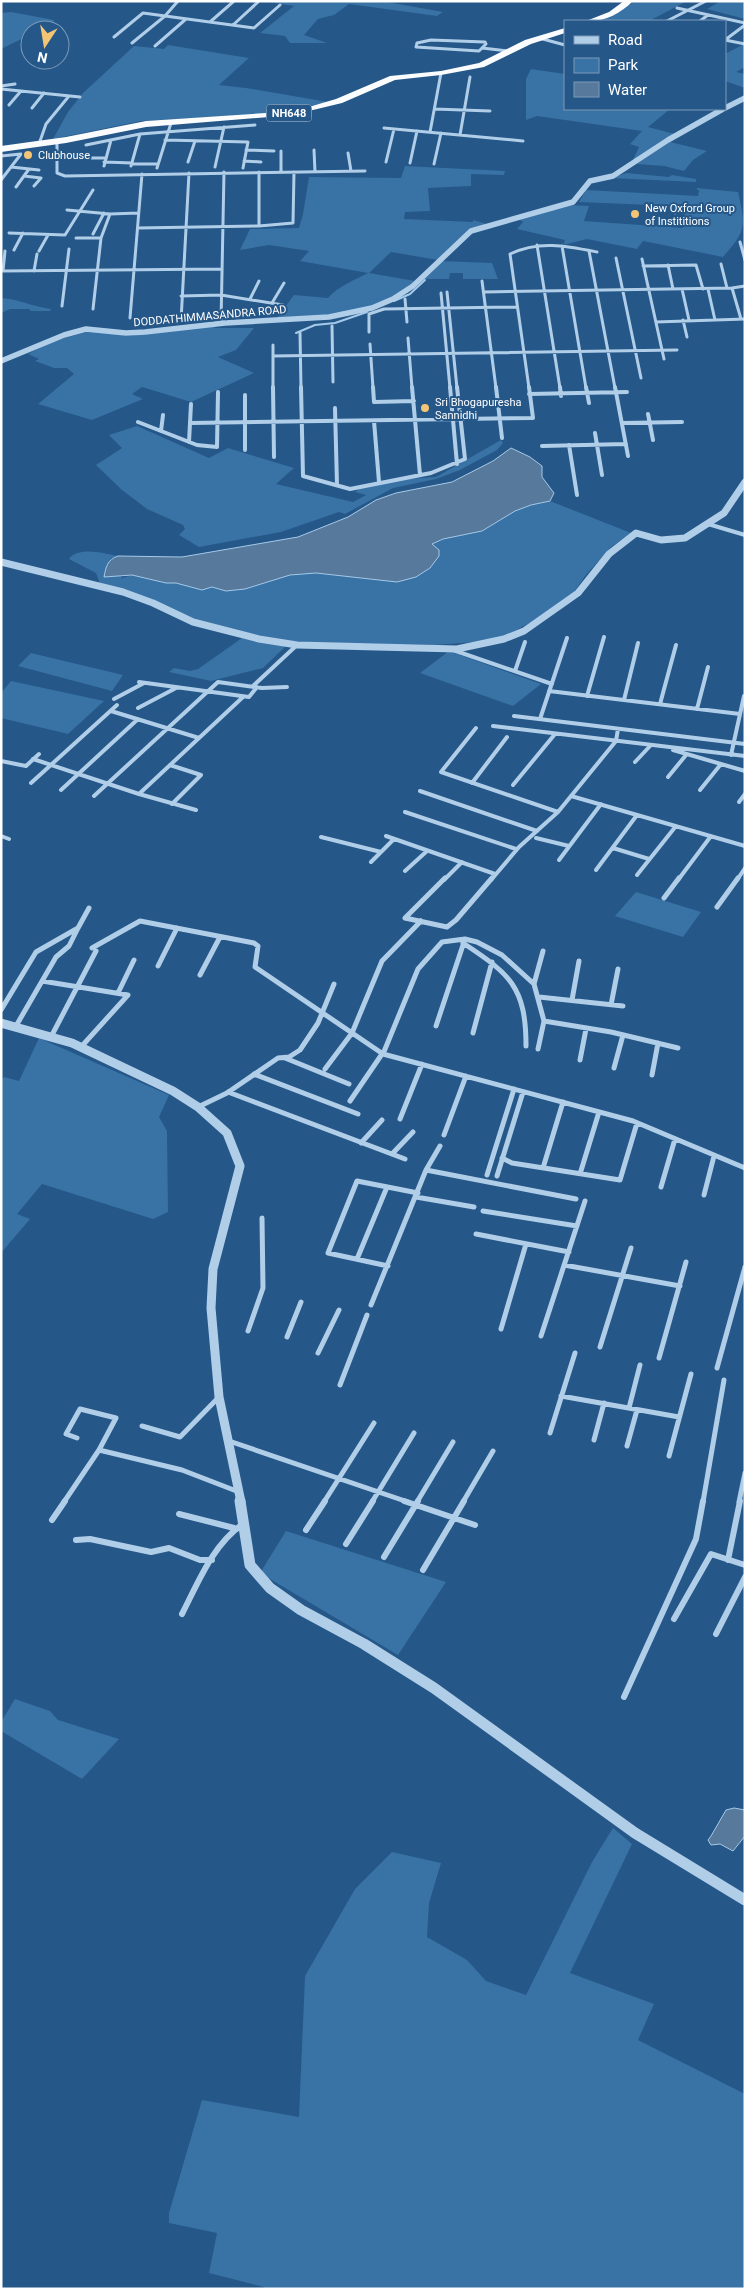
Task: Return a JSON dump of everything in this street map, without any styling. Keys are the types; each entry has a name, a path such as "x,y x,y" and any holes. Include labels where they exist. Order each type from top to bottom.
{"highway":[{"path":"593,20 612,14 629,1"},
{"name":"NH648","path":"1,149 57,142 146,124 170,127 295,112 339,101 394,78 441,73 480,65 538,38 564,30"}],"street":[{"path":"132,43 165,16 178,1"},
{"path":"210,22 234,1"},
{"path":"669,20 706,1"},
{"path":"233,26 258,2"},
{"path":"114,38 142,13 255,28 280,5"},
{"path":"676,8 745,24"},
{"path":"701,20 708,15"},
{"path":"155,46 186,19"},
{"path":"726,39 745,24"},
{"path":"538,38 564,45"},
{"path":"481,48 486,44 485,42 431,40 417,43 416,47 479,51 481,48 508,51"},
{"path":"726,40 745,44"},
{"path":"430,132 442,76 441,73"},
{"path":"460,135 470,77"},
{"path":"1,88 15,84"},
{"path":"1,88 80,97"},
{"path":"9,105 21,91"},
{"path":"32,108 44,93"},
{"path":"39,144 39,136 49,119 69,96"},
{"name":"DODDATHIMMASANDRA ROAD","path":"726,107 745,98"},
{"path":"435,109 490,111"},
{"name":"DODDATHIMMASANDRA ROAD","path":"1,361 47,342 85,330 130,333 221,323 335,318 374,310 413,286 471,231 573,202 590,181 613,176 668,140 720,110"},
{"path":"86,144 170,127 255,125"},
{"path":"91,158 105,162 158,166 170,127"},
{"path":"215,167 224,127"},
{"path":"384,128 523,140"},
{"path":"386,162 394,129"},
{"path":"410,163 417,131"},
{"path":"434,164 441,133"},
{"path":"132,164 140,134"},
{"path":"105,162 113,135"},
{"path":"165,140 248,142 243,168"},
{"path":"188,162 195,141"},
{"path":"57,142 57,173 60,175 365,171"},
{"path":"246,150 274,151"},
{"path":"314,150 315,172"},
{"path":"281,151 281,172"},
{"path":"348,153 350,171"},
{"path":"1,156 23,154 1,180"},
{"path":"244,162 261,162"},
{"path":"11,167 39,170"},
{"path":"16,187 29,169"},
{"path":"221,323 224,172"},
{"path":"258,226 259,172"},
{"path":"138,228 258,226 293,223 294,172"},
{"path":"181,321 189,173"},
{"path":"130,318 142,174"},
{"path":"24,176 40,178 34,186"},
{"path":"9,233 65,235 93,190"},
{"path":"67,210 110,214 138,213"},
{"path":"93,234 104,213"},
{"path":"93,309 101,238 110,214"},
{"path":"14,250 23,233"},
{"path":"34,271 38,252 48,235"},
{"path":"76,238 101,238"},
{"path":"740,242 744,258"},
{"path":"190,423 533,418 510,254 521,247 549,244 597,252"},
{"path":"537,246 561,394"},
{"path":"562,246 589,403"},
{"path":"62,306 69,249"},
{"path":"5,251 2,271 222,270"},
{"path":"589,251 628,456"},
{"path":"616,258 641,378"},
{"path":"642,259 664,359"},
{"path":"643,266 696,264 703,289"},
{"path":"721,264 727,288"},
{"path":"668,265 673,289"},
{"path":"250,299 259,281"},
{"path":"482,282 502,438"},
{"path":"272,303 284,283"},
{"path":"484,292 708,289 745,286"},
{"path":"656,322 743,319 732,288"},
{"path":"682,289 689,320"},
{"path":"708,289 715,320"},
{"path":"300,333 303,476 350,489 420,475 458,464 465,459 447,292"},
{"path":"441,293 458,464"},
{"path":"181,296 221,295 283,305"},
{"path":"405,299 407,322"},
{"path":"369,332 369,314 374,310 517,309"},
{"path":"683,320 687,336"},
{"path":"332,326 333,382"},
{"path":"408,338 420,475"},
{"path":"370,344 374,402 414,401"},
{"path":"273,345 274,456"},
{"path":"273,356 676,350"},
{"path":"138,422 189,442 217,447 218,392"},
{"path":"529,394 627,392"},
{"path":"245,395 245,450"},
{"path":"189,442 191,404"},
{"path":"335,408 337,485"},
{"path":"648,414 653,440"},
{"path":"162,431 163,415"},
{"path":"374,420 378,482"},
{"path":"622,423 682,422"},
{"path":"595,433 602,475"},
{"path":"542,446 626,444"},
{"path":"569,445 577,494"},
{"path":"1,562 123,592 153,602 193,622 259,639 297,645 449,649 504,639 536,623 578,593 609,554 636,533 662,540 685,538 724,513 745,482"},
{"path":"708,524 745,535"},
{"path":"587,696 604,637"},
{"path":"540,719 567,638"},
{"path":"515,671 525,642"},
{"path":"624,700 638,644"},
{"path":"114,699 141,682 249,698 255,686 297,645"},
{"path":"660,704 676,646"},
{"path":"449,649 552,684"},
{"path":"698,709 708,667"},
{"path":"94,796 218,682 287,688"},
{"path":"138,708 176,687"},
{"path":"550,691 741,713"},
{"path":"731,755 744,696"},
{"path":"139,794 243,697"},
{"path":"31,784 117,706"},
{"path":"111,711 199,738"},
{"path":"514,716 745,744"},
{"path":"61,790 138,719"},
{"path":"493,726 745,756"},
{"path":"476,728 441,772 558,812"},
{"path":"462,862 405,918 447,926 456,920 516,849 558,812 616,741 618,728"},
{"path":"513,785 556,734"},
{"path":"472,783 508,737"},
{"path":"635,762 651,745"},
{"path":"666,747 686,755 745,771"},
{"path":"1,761 26,766 39,754"},
{"path":"668,777 686,755"},
{"path":"33,759 139,794 196,810"},
{"path":"700,790 721,764"},
{"path":"170,765 201,775 172,804"},
{"path":"420,791 536,831"},
{"path":"739,802 745,794"},
{"path":"571,796 745,846"},
{"path":"558,860 601,804"},
{"path":"405,812 516,849"},
{"path":"596,870 637,815"},
{"path":"637,875 676,826"},
{"path":"1,836 9,839"},
{"path":"321,836 381,852"},
{"path":"386,836 496,874"},
{"path":"664,898 712,836"},
{"path":"536,838 569,846"},
{"path":"370,862 394,839"},
{"path":"612,848 649,859"},
{"path":"405,872 428,850"},
{"path":"717,907 745,868"},
{"path":"16,1026 56,957 69,946 89,908"},
{"path":"52,1035 94,950 140,921 178,928 254,943 258,946 255,967 382,1054 637,1123 745,1168"},
{"path":"325,1069 352,1033 382,960 421,921"},
{"path":"1,1010 36,952 78,928"},
{"path":"158,966 178,928"},
{"path":"200,975 220,937"},
{"path":"464,941 492,962 514,984 521,997 527,1022 526,1046"},
{"path":"436,1026 464,941"},
{"path":"350,1101 387,1048 418,969 442,942 477,942 502,955 534,984 544,1021 538,1048"},
{"path":"534,984 543,951"},
{"path":"118,993 134,960"},
{"path":"572,1000 579,961"},
{"path":"473,1033 492,962"},
{"path":"611,1005 618,969"},
{"path":"42,981 128,994 82,1047"},
{"path":"285,1058 300,1050 324,1014 334,984"},
{"path":"539,997 623,1006"},
{"path":"544,1021 622,1035 678,1048"},
{"path":"1,1023 52,1035 82,1047 173,1091 198,1107 227,1134 240,1166 214,1269 211,1308 219,1397 238,1492 239,1526 250,1566 263,1584 314,1616 394,1660 502,1735 634,1833 745,1900"},
{"path":"580,1060 586,1029"},
{"path":"614,1068 622,1035"},
{"path":"652,1075 658,1043"},
{"path":"198,1107 228,1092 278,1058 285,1058 349,1084"},
{"path":"400,1119 422,1064"},
{"path":"254,1074 358,1114"},
{"path":"444,1135 466,1076"},
{"path":"487,1174 514,1089"},
{"path":"228,1092 405,1159"},
{"path":"497,1176 523,1092"},
{"path":"543,1168 563,1102"},
{"path":"580,1174 600,1112"},
{"path":"361,1143 382,1120"},
{"path":"502,1158 512,1163 620,1180 637,1123"},
{"path":"392,1154 413,1132"},
{"path":"661,1187 674,1139"},
{"path":"372,1305 426,1170 440,1146"},
{"path":"704,1195 714,1156"},
{"path":"426,1170 576,1199"},
{"path":"388,1266 328,1253 357,1181 474,1207"},
{"path":"357,1260 387,1187"},
{"path":"541,1336 585,1201"},
{"path":"483,1211 577,1226"},
{"path":"248,1331 263,1288 262,1218"},
{"path":"476,1234 569,1252"},
{"path":"501,1329 526,1244"},
{"path":"600,1347 631,1248"},
{"path":"659,1358 686,1262"},
{"path":"564,1265 680,1286"},
{"path":"717,1368 745,1267"},
{"path":"287,1337 301,1302"},
{"path":"318,1353 339,1310"},
{"path":"340,1385 368,1315"},
{"path":"550,1434 575,1353"},
{"path":"629,1408 640,1365"},
{"path":"669,1456 691,1374"},
{"path":"624,1697 696,1539 724,1380"},
{"path":"562,1396 679,1417"},
{"path":"142,1426 180,1437 219,1397"},
{"path":"594,1440 604,1403"},
{"path":"52,1520 99,1450 116,1418 80,1409 66,1434 77,1438"},
{"path":"626,1446 637,1410"},
{"path":"306,1530 374,1423"},
{"path":"346,1544 414,1433"},
{"path":"228,1441 475,1525"},
{"path":"384,1557 453,1442"},
{"path":"99,1450 182,1470 238,1492"},
{"path":"423,1570 493,1451"},
{"path":"728,1560 745,1473"},
{"path":"179,1514 239,1526"},
{"path":"182,1614 212,1560 239,1526"},
{"path":"76,1540 90,1539 151,1552 169,1548 200,1560 212,1560"},
{"path":"674,1619 711,1554 745,1565"},
{"path":"716,1634 745,1577"}],"green space":[{"path":"262,1 382,1 443,12 437,16 349,4 334,15 318,19 304,35 327,43 290,43 285,36 260,33 294,6"},
{"path":"635,1 687,1 651,20 597,20 615,13"},
{"path":"721,1 745,1 745,19 707,9"},
{"path":"11,12 54,20 20,20 20,40 1,49 1,13"},
{"path":"744,44 745,67 736,72 745,74 745,88 726,81 726,53"},
{"path":"168,45 249,58 219,85 328,102 287,111 251,115 141,121 53,139 68,112 83,93 134,46 164,49"},
{"path":"531,69 564,74 564,110 669,110 648,127 675,134 632,162 639,147 630,144 642,131 537,116 526,120 526,79"},
{"path":"670,142 707,151 693,160 684,171 664,166 636,164"},
{"path":"405,166 505,171 504,175 471,174 471,186 428,188 430,211 405,212 404,219 473,222 473,220 487,224 472,229 438,260 391,252 369,273 415,281 383,302 354,313 277,318 294,295 328,298 342,287 368,273 300,261 309,251 269,245 240,250 250,229 299,228 309,177 401,178"},
{"path":"627,173 669,177 672,175 696,179 696,182 610,178"},
{"path":"696,188 738,192 743,221 742,228 736,241 723,257 643,241 637,249 587,239 563,245 565,240 517,229 523,222 520,220 569,205 589,206 584,221 683,228 685,206 677,206 676,215 674,215 674,206 579,202 586,190 698,196 699,191"},
{"path":"441,261 492,263 498,279 463,279 463,273 450,273 449,279 423,279"},
{"path":"1,298 51,309 50,311 31,311 29,309 10,309 1,313"},
{"path":"216,326 214,328 254,328 236,350 218,357 254,373 191,402 142,387 132,394 143,399 92,420 38,404 74,374 67,368 54,368 35,361 39,359 28,354 50,342 94,330 127,336"},
{"path":"137,426 209,458 228,448 294,468 276,484 353,502 366,495 355,492 360,488 406,479 436,477 501,440 503,443 497,450 460,470 436,479 393,488 345,514 339,512 281,532 199,547 179,535 185,529 183,525 147,509 122,490 96,465 122,448 109,435"},
{"path":"550,501 631,533 611,547 585,576 574,592 531,622 502,638 476,642 434,645 298,642 258,636 198,621 100,584 96,573 69,559 73,555 85,552 99,552 118,556 111,559 122,578 132,575 202,590 212,587 226,591 245,589 290,575 316,573 397,582 416,577 430,568 431,544 443,539 482,531 515,511"},
{"path":"242,638 286,646 263,668 211,681 169,672 174,668 190,671 198,669"},
{"path":"449,651 541,684 513,706 420,673"},
{"path":"31,653 123,675 112,691 18,666"},
{"path":"11,681 104,701 68,734 1,718 1,693"},
{"path":"636,892 701,912 683,937 615,916"},
{"path":"39,1038 169,1095 159,1117 167,1131 168,1212 153,1219 42,1184 17,1214 30,1219 1,1253 1,1080 4,1077 19,1081"},
{"path":"286,1531 446,1582 398,1655 260,1573"},
{"path":"15,1699 50,1711 58,1720 119,1739 82,1779 1,1731 1,1722"},
{"path":"613,1828 632,1844 570,1973 654,2004 638,2040 745,2094 745,2289 264,2289 264,2287 209,2273 217,2233 169,2223 169,2213 202,2100 299,2117 305,1976 355,1889 392,1852 441,1863 429,1903 427,1937 467,1960 486,1981 526,1995 592,1862"}],"water":[{"path":"511,448 530,457 542,466 542,477 554,493 550,501 515,511 482,531 443,539 432,544 439,550 439,556 430,568 416,577 397,582 316,573 290,575 245,589 226,591 212,587 202,590 132,575 104,577 109,562 118,556 182,557 298,537 348,517 376,500 396,493 452,482 493,461"},
{"path":"734,1808 745,1810 745,1836 733,1851 720,1844 711,1845 708,1840 726,1810"}],"waterway":[{"path":"394,301 410,294 425,280"},
{"path":"296,333 315,325 335,323 367,312"}],"place":[{"name":"Clubhouse","path":"28,155"},
{"name":"New Oxford Group of Instititions","path":"635,214"},
{"name":"Sri Bhogapuresha Sannidhi","path":"425,408"}]}
